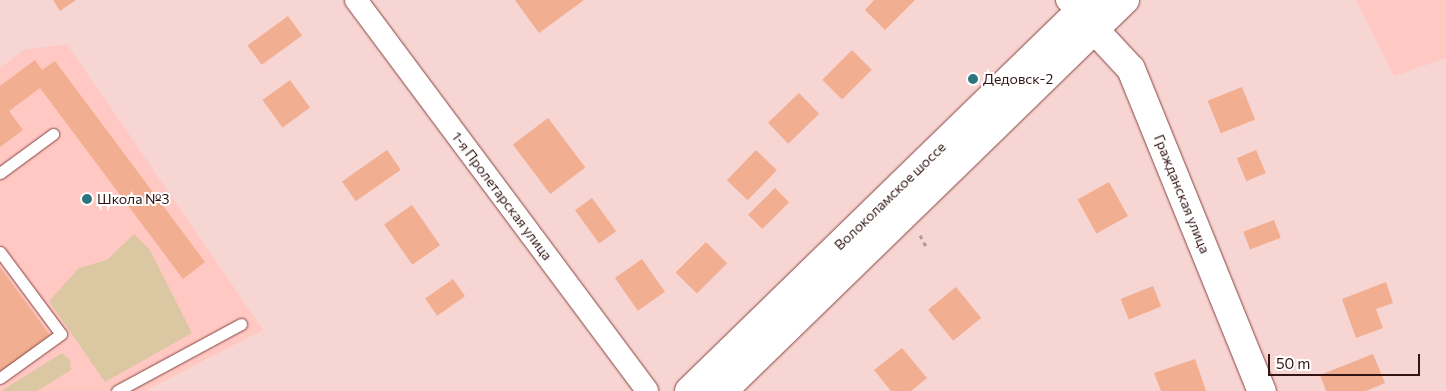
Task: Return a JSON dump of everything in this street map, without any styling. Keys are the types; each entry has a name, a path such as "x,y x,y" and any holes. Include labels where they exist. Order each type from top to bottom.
{"main road":[{"name":"Волоколамское шоссе","path":"689,391 1083,11 1125,0"},
{"name":"Волоколамское шоссе","path":"723,391 1083,11"},
{"name":"Гражданская улица","path":"1083,11 1131,69 1262,391"}],"street":[{"name":"1-я Пролетарская улица","path":"356,0 647,391"}],"lane":[{"path":"0,173 53,134"},
{"path":"0,252 61,334 0,378"},
{"path":"117,391 241,324"}],"shaded area":[{"path":"1356,0 1446,0 1446,58 1394,76"},
{"name":"Школа №3","path":"67,44 263,330 145,391 0,391 0,68 24,50"},
{"path":"134,234 150,250 192,333 105,382 49,301 79,268 107,260"},
{"path":"62,353 70,360 71,370 37,391 1,391"}],"building":[{"path":"53,0 76,0 60,11"},
{"path":"515,0 584,0 539,33"},
{"path":"874,0 915,0 885,30 865,10"},
{"path":"288,16 302,35 262,65 248,45"},
{"path":"852,50 872,70 842,99 822,80"},
{"path":"35,60 42,70 55,61 205,262 183,279 40,88 9,111 23,130 0,147 0,86"},
{"path":"290,80 310,108 282,127 262,100"},
{"path":"1242,87 1255,119 1221,133 1208,101"},
{"path":"799,93 819,114 788,144 768,123"},
{"path":"548,118 585,168 550,194 513,144"},
{"path":"387,150 401,170 356,201 342,182"},
{"path":"756,150 777,170 748,200 727,180"},
{"path":"1256,150 1266,173 1246,181 1237,158"},
{"path":"1109,182 1128,216 1096,234 1078,199"},
{"path":"775,188 789,202 762,229 748,215"},
{"path":"592,198 616,231 599,244 575,210"},
{"path":"412,205 440,245 412,265 384,225"},
{"path":"1274,220 1281,238 1250,250 1243,232"},
{"path":"706,242 727,263 697,294 676,272"},
{"path":"642,259 665,292 638,311 615,278"},
{"path":"0,267 50,335 0,373"},
{"path":"453,279 465,296 437,316 425,299"},
{"path":"1386,282 1393,303 1376,309 1383,328 1356,338 1342,299"},
{"path":"1153,286 1161,306 1129,320 1121,299"},
{"path":"956,287 981,318 953,341 928,310"},
{"path":"902,348 927,378 911,391 891,391 874,370"},
{"path":"1373,354 1385,383 1366,391 1326,391 1320,375"},
{"path":"1195,359 1206,391 1161,391 1154,373"}],"place":[{"name":"Дедовск-2","path":"973,79"},
{"name":"Школа №3","path":"87,199"}]}
